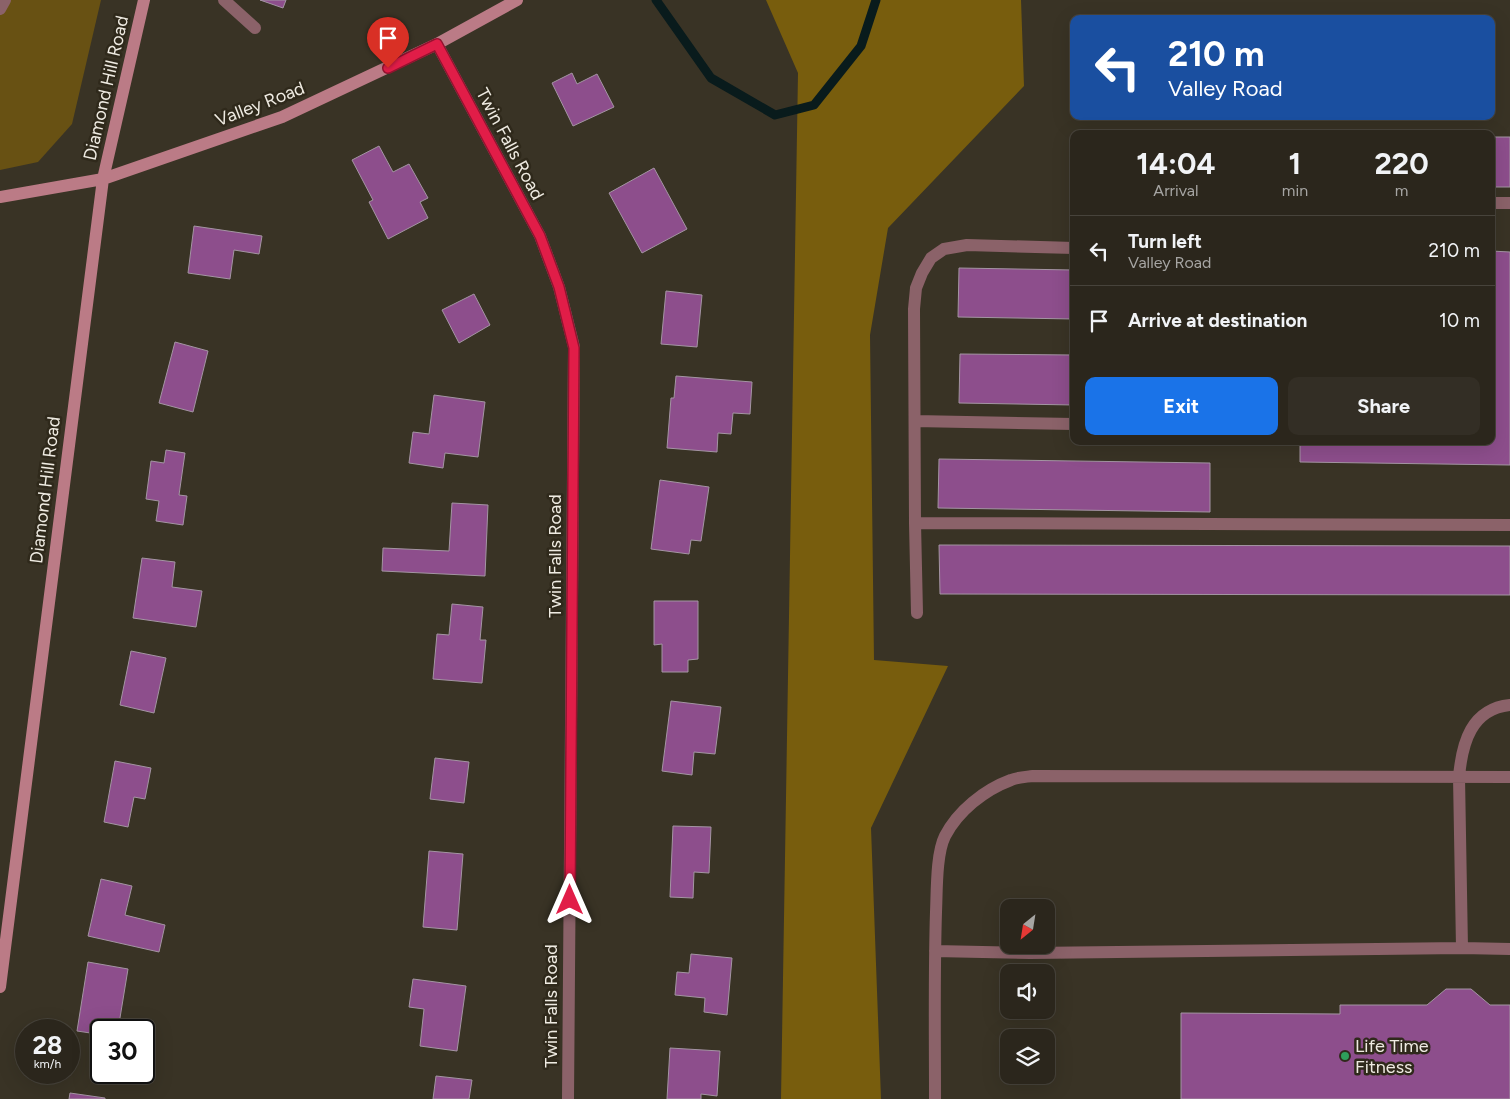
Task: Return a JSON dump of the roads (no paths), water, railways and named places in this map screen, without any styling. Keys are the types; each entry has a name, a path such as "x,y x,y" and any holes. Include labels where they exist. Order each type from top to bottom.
{"main road":[{"name":"Diamond Hill Road","path":"0,987 103,179 144,0"},
{"name":"Valley Road","path":"0,197 103,179 282,117 437,44 517,0"}],"street":[{"path":"0,9 5,0"},
{"path":"224,0 254,28"},
{"name":"Twin Falls Road","path":"437,44 540,236 559,287 574,348 568,1099"},
{"path":"1495,203 1510,203"},
{"path":"917,613 914,309 916,288 922,272 931,258 944,249 967,245 1070,248"},
{"path":"915,421 1070,424"},
{"path":"915,523 1510,525"},
{"path":"1462,948 1459,777 1461,756 1466,738 1475,723 1487,711 1510,705"},
{"path":"935,1099 935,951 938,877 944,838 954,823 979,797 1012,779 1033,776 1510,777"},
{"path":"935,951 1030,953 1510,949"}],"waterway":[{"path":"656,0 711,78 775,115 814,105 861,46 876,0"}],"place":[{"name":"Life Time Fitness","path":"1345,1056"}]}
